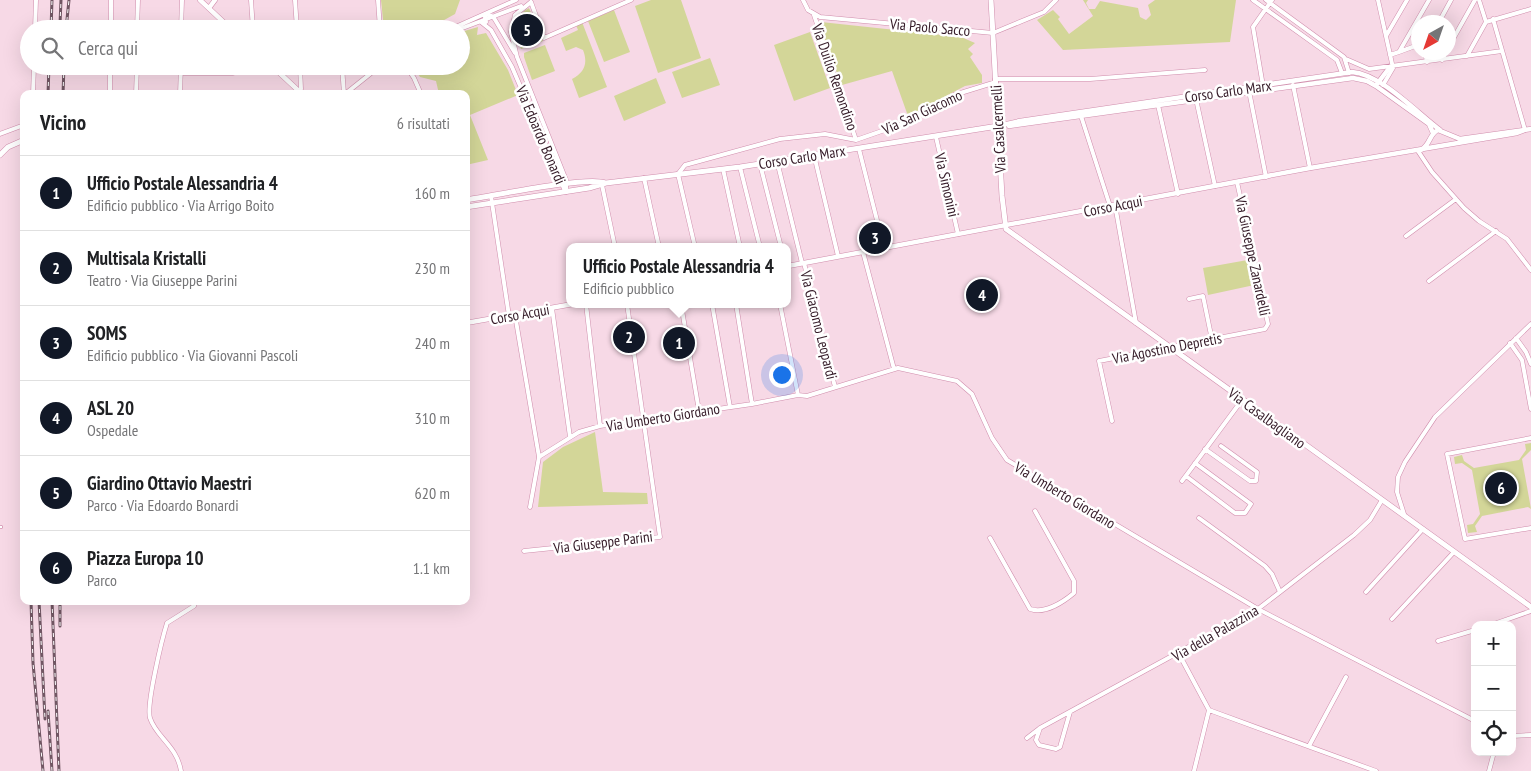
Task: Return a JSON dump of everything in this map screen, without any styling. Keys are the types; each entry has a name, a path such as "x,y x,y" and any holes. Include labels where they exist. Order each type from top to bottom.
{"main road":[{"name":"Via Casalcermelli","path":"991,0 1005,226"},
{"name":"Corso Carlo Marx","path":"470,207 566,192 604,184 740,167 998,126"},
{"path":"0,155 8,147 20,142"},
{"name":"Corso Carlo Marx","path":"470,199 598,181 604,184"},
{"name":"Via Casalbagliano","path":"1005,226 1170,348 1531,607"}],"street":[{"path":"35,20 36,0"},
{"path":"111,0 111,20"},
{"path":"137,20 138,0"},
{"path":"181,20 182,0"},
{"path":"200,0 222,20"},
{"path":"209,8 215,0"},
{"path":"251,0 253,20"},
{"path":"294,0 296,20"},
{"path":"378,0 378,20"},
{"path":"470,20 516,0"},
{"path":"470,26 533,1 544,38 630,0"},
{"path":"803,0 807,9 814,14"},
{"name":"Via Paolo Sacco","path":"814,14 820,17 993,33 1044,12 1056,0"},
{"path":"1253,0 1338,61 1346,74"},
{"path":"1378,0 1391,66 1379,84"},
{"path":"1386,36 1407,0"},
{"path":"1421,15 1429,0"},
{"path":"1443,15 1451,0"},
{"path":"1477,0 1486,22"},
{"path":"1456,35 1477,0"},
{"name":"Via Edoardo Bonardi","path":"533,1 519,10 511,24 517,57 566,192"},
{"path":"1264,86 1253,27 1266,9 1269,1 1346,59 1364,69 1442,60"},
{"path":"1467,56 1486,22 1531,9"},
{"path":"484,22 487,12"},
{"name":"Via Edoardo Bonardi","path":"487,12 494,18 517,57"},
{"name":"Via Duilio Remondino","path":"814,14 856,140"},
{"path":"1493,19 1525,130"},
{"name":"Via Edoardo Bonardi","path":"484,22 491,30 512,68 564,185"},
{"path":"1399,52 1411,33"},
{"path":"1390,55 1411,48"},
{"path":"1456,58 1502,51"},
{"path":"1346,59 1346,74"},
{"name":"Via San Giacomo","path":"856,140 899,125 954,95 996,81 1090,79 1205,70"},
{"name":"Corso Carlo Marx","path":"998,126 1081,116 1293,85 1346,74"},
{"name":"Corso Carlo Marx","path":"998,126 1020,121 1346,74 1363,74 1440,130"},
{"path":"33,90 34,75"},
{"path":"110,75 110,90"},
{"path":"136,90 137,75"},
{"path":"180,90 181,75"},
{"path":"282,75 298,90"},
{"path":"300,75 301,90"},
{"path":"343,75 345,90"},
{"path":"350,90 369,75"},
{"path":"412,75 419,90"},
{"name":"Corso Carlo Marx","path":"1379,84 1429,124 1432,135"},
{"path":"1293,85 1310,168"},
{"path":"1249,91 1266,177"},
{"path":"1196,99 1215,186"},
{"path":"1158,105 1178,194"},
{"path":"1081,116 1110,206"},
{"path":"0,134 20,126"},
{"path":"1531,129 1460,139 1440,130 1432,135 1427,146 1418,151 1456,199 1475,218 1496,231 1515,248 1531,270"},
{"path":"1432,135 1433,143 1438,146 1517,134 1525,130"},
{"path":"694,243 678,174 685,165 780,139 825,134 856,140"},
{"path":"1444,145 1448,139 1447,134"},
{"name":"Via Simonini","path":"936,137 958,234"},
{"name":"Corso Acqui","path":"791,265 1310,168 1418,151 1438,146"},
{"path":"859,149 884,248"},
{"path":"814,155 838,256"},
{"name":"Via Giacomo Leopardi","path":"777,161 835,387"},
{"path":"760,164 780,243"},
{"path":"740,167 759,243"},
{"path":"723,169 739,243"},
{"path":"644,178 658,243"},
{"name":"Via Giuseppe Zanardelli","path":"1237,182 1268,324 1265,329"},
{"path":"604,184 614,243"},
{"path":"491,196 508,316"},
{"path":"1406,236 1456,199"},
{"path":"1116,205 1136,323"},
{"path":"1429,281 1496,231"},
{"path":"864,252 894,369"},
{"path":"1189,299 1202,296 1212,340"},
{"name":"Corso Acqui","path":"470,322 566,305"},
{"path":"552,308 570,437"},
{"path":"586,308 600,426"},
{"name":"Via Giuseppe Parini","path":"524,551 660,537 628,308"},
{"path":"682,308 699,411"},
{"path":"713,308 730,406"},
{"path":"737,308 752,404"},
{"path":"781,308 798,395"},
{"path":"515,315 539,457 530,508"},
{"path":"1410,520 1402,510 1399,501 1397,486 1401,470 1435,417 1531,324"},
{"name":"Via Agostino Depretis","path":"1112,421 1099,361 1265,329"},
{"path":"1516,338 1526,352 1531,364"},
{"path":"1510,343 1522,360 1531,409"},
{"name":"Via Umberto Giordano","path":"539,457 570,437 600,426 643,418 752,404 798,395 808,396 898,368 961,383 972,394 992,438 1006,460 1258,609 1471,719"},
{"path":"1182,481 1242,400"},
{"path":"1531,438 1447,454 1465,539 1531,528"},
{"path":"1205,449 1250,482 1256,481 1256,472 1222,446"},
{"path":"1186,476 1236,513 1245,513 1251,504 1195,464"},
{"name":"Via della Palazzina","path":"1027,738 1040,728 1179,654 1258,609 1354,535 1370,520 1382,500"},
{"path":"1391,506 1395,506 1399,501"},
{"name":"Via Umberto Giordano","path":"990,538 1030,608 1037,612 1046,610 1070,597 1074,593 1074,581 1035,510"},
{"path":"1199,518 1265,566 1272,574 1280,592"},
{"path":"1366,592 1422,529"},
{"path":"1392,619 1454,552"},
{"path":"181,771 174,752 151,720 150,712 167,624 194,605"},
{"path":"1502,621 1531,611"},
{"path":"1438,640 1471,631"},
{"path":"1179,654 1209,710 1194,771"},
{"path":"1309,746 1346,677"},
{"path":"1209,710 1376,771"},
{"path":"1040,728 1036,740 1039,745 1056,750 1060,747 1070,712"},
{"path":"1516,736 1531,736"},
{"path":"1489,771 1493,756"}],"green space":[{"path":"381,0 460,0 455,14 444,20 383,20"},
{"path":"651,0 681,0 701,58 658,73 635,6"},
{"path":"1083,0 1088,0 1086,3 1089,9 1095,9 1100,1 1138,8 1140,17 1146,20 1151,15 1148,5 1155,0 1236,0 1230,42 1063,50 1037,20 1053,10 1060,17 1058,19 1069,34 1093,16"},
{"path":"529,8 543,41 521,49 516,26 519,16"},
{"path":"614,10 630,52 604,62 588,21"},
{"path":"582,22 607,87 579,98 572,79 583,70 585,59 583,50 576,47 566,51 561,38 578,30 576,25"},
{"path":"821,22 961,37 975,43 968,49 973,54 970,57 982,75 982,83 965,86 908,116 892,71 842,85 827,49"},
{"path":"478,27 477,35 486,33 508,70 518,95 470,115 470,90 438,90 436,81 419,75 470,75 470,29"},
{"path":"810,32 830,88 794,101 774,45"},
{"path":"545,45 555,71 532,80 524,53"},
{"path":"710,58 720,85 682,98 672,72"},
{"path":"656,78 666,103 624,121 614,96"},
{"path":"470,115 488,160 470,164"},
{"path":"1253,259 1259,284 1208,295 1203,268"},
{"path":"595,432 603,492 647,493 648,504 538,507 543,462 563,447"},
{"path":"1531,443 1531,450 1522,459 1531,509 1528,507 1482,516 1475,526 1477,532 1468,533 1467,525 1473,524 1480,514 1472,470 1462,463 1455,464 1454,457 1462,455 1464,461 1474,468 1519,460 1526,450 1525,444"}],"railway":[{"path":"51,20 52,0"},
{"path":"60,20 61,0"},
{"path":"67,20 69,0"},
{"path":"48,90 49,75"},
{"path":"63,90 64,75"},
{"path":"31,605 33,663 43,771"},
{"path":"39,605 45,719"},
{"path":"52,605 59,771"},
{"path":"60,605 60,626"},
{"path":"48,711 52,771"}],"place":[{"name":"Giardino Ottavio Maestri","path":"527,30"},
{"name":"SOMS","path":"875,238"},
{"name":"ASL 20","path":"982,295"},
{"name":"Multisala Kristalli","path":"629,337"},
{"name":"Ufficio Postale Alessandria 4","path":"679,343"},
{"name":"Piazza Europa 10","path":"1501,488"}]}
